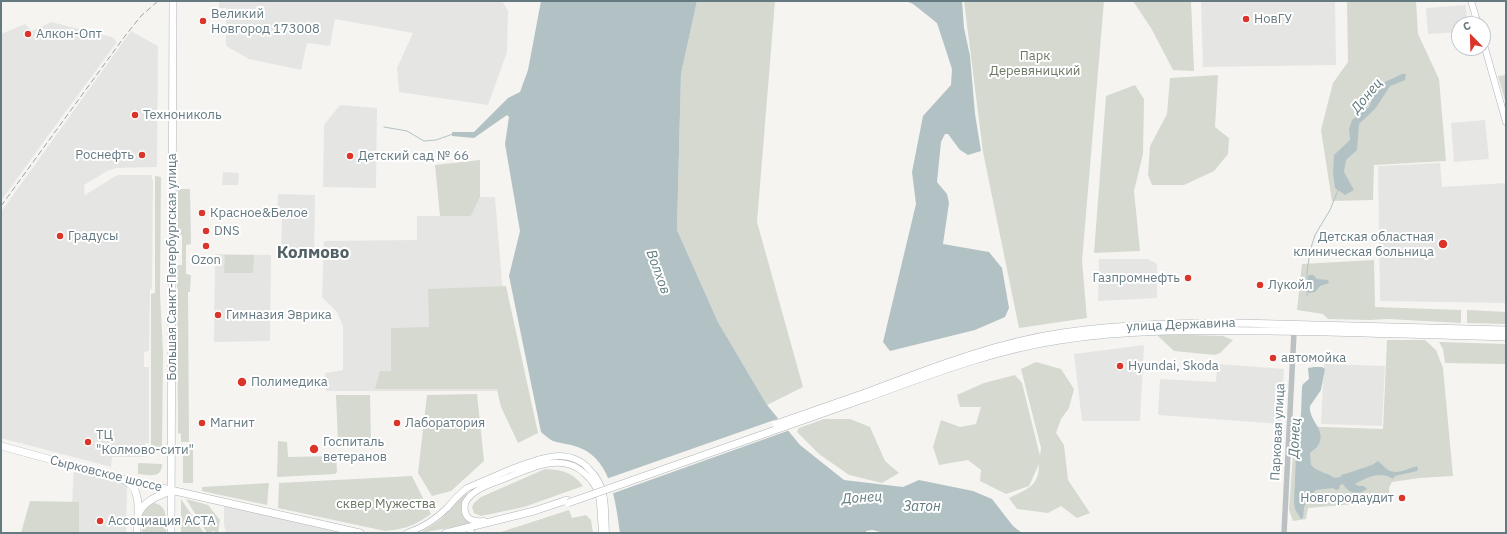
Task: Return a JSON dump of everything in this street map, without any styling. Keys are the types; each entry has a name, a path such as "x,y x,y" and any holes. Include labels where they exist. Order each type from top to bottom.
{"main road":[{"name":"Большая Санкт-Петербургская улица","path":"171,533 173,1"},
{"path":"1472,1 1476,16"},
{"path":"1487,56 1506,122"},
{"name":"улица Державина","path":"567,502 866,395 983,351 1062,333 1105,328 1156,325 1506,330"},
{"name":"улица Державина","path":"1239,327 1294,332 1506,336"},
{"name":"Сырковское шоссе","path":"1,446 122,479 345,531 360,533"},
{"path":"407,533 419,529 434,520 467,488 538,459 550,456 563,456 572,458 586,466 601,485 605,502 606,533"},
{"path":"495,521 474,522 468,518 465,513 465,502 472,493 529,469 563,462 578,468 590,478 594,485 599,497 602,533"},
{"path":"122,479 131,484 136,491 136,533"},
{"path":"137,519 143,506 149,501 171,490"},
{"path":"446,533 567,502"},
{"path":"469,533 536,515 567,502"}],"street":[{"name":"Парковая улица","path":"1284,533 1294,332"}],"shaded area":[{"path":"219,1 502,1 508,11 507,52 488,105 399,92 397,68 413,33 335,19 330,46 307,43 301,70 249,59 226,46 226,8 219,8"},
{"path":"1201,1 1335,1 1336,65 1203,67"},
{"path":"1466,5 1467,16 1451,16 1451,33 1428,34 1426,8"},
{"path":"51,22 112,37 117,42 1,201 1,34 25,24 32,31"},
{"path":"131,31 158,46 157,167 116,168 107,171 84,185 85,195 117,175 151,175 153,181 152,289 150,289 149,351 144,352 144,367 149,367 149,443 145,443 145,457 112,457 111,467 1,438 1,212"},
{"name":"Детский сад № 66","path":"340,105 377,108 376,188 323,187 324,125"},
{"path":"1485,120 1489,159 1454,162 1451,123"},
{"name":"Детская областная клиническая больница","path":"1440,163 1442,187 1506,183 1506,303 1380,301 1378,166"},
{"path":"223,172 239,173 238,185 222,185"},
{"path":"278,194 315,195 314,258 281,257 282,215 277,214"},
{"path":"480,197 495,197 511,391 326,391 325,373 343,370 343,326 337,312 322,297 324,241 417,240 417,216 471,216"},
{"path":"215,254 271,255 270,341 214,342"},
{"path":"1099,259 1148,259 1157,264 1157,298 1098,301"},
{"path":"1144,345 1140,421 1082,421 1074,354"},
{"path":"1217,364 1284,369 1281,424 1158,415 1160,379 1216,382"},
{"path":"1324,364 1385,366 1382,426 1321,424"},
{"path":"74,468 121,481 127,485 126,533 79,533 79,502 72,503"},
{"path":"224,505 340,533 226,533 224,525"}],"green space":[{"path":"697,1 775,1 757,222 803,387 767,405 718,322 677,230 681,74"},
{"name":"Парк Деревяницкий","path":"964,1 1104,1 1082,261 1087,318 1019,328 983,152"},
{"path":"1133,1 1191,1 1194,71 1173,70 1151,28"},
{"path":"1347,1 1416,1 1418,34 1439,79 1446,161 1374,165 1373,200 1332,201 1321,130 1333,83 1348,62"},
{"path":"1218,75 1215,127 1229,138 1228,154 1214,171 1184,185 1152,185 1148,175 1150,146 1167,114 1170,78"},
{"path":"1506,75 1506,104 1498,76"},
{"path":"1135,85 1144,99 1143,154 1134,191 1140,251 1094,253 1106,96"},
{"path":"480,160 480,197 471,216 440,216 435,165"},
{"path":"155,176 161,177 160,293 163,353 162,447 151,446 151,294 155,293"},
{"path":"178,189 190,189 191,244 186,245 186,274 191,275 190,292 188,292 189,442 181,442 181,434 178,433 177,265 182,265 182,235 178,234"},
{"path":"225,255 254,255 253,273 224,273"},
{"path":"1374,260 1375,307 1461,310 1461,323 1388,319 1328,319 1323,314 1297,310 1302,264"},
{"path":"506,286 538,433 518,443 501,407 497,389 375,389 380,371 391,371 391,328 429,327 428,289"},
{"path":"1467,310 1506,312 1506,324 1467,323"},
{"path":"1159,334 1223,336 1233,340 1220,353 1215,355 1174,351 1158,336"},
{"path":"1387,340 1425,340 1436,350 1443,368 1453,476 1419,478 1392,482 1389,488 1390,501 1308,508 1306,519 1293,521 1289,510 1295,426 1383,429"},
{"path":"1439,342 1506,344 1506,364 1445,363 1443,349"},
{"path":"1036,362 1061,369 1074,389 1069,408 1061,419 1056,433 1064,445 1068,480 1090,513 1077,518 1061,506 1048,513 1017,509 1009,498 1031,486 1037,478 1039,464 1029,486 1006,494 980,481 981,470 968,460 939,465 933,447 941,420 960,427 976,424 981,407 960,407 957,395 984,383 1015,375 1022,383 1040,456 1041,448 1021,369"},
{"path":"477,394 484,461 451,491 432,496 418,473 427,395"},
{"path":"336,395 370,395 371,442 338,444"},
{"path":"824,419 850,419 870,427 885,461 899,473 882,483 849,475 819,454 797,432 799,428"},
{"path":"278,441 287,442 288,457 336,456 337,472 335,474 277,477"},
{"path":"183,447 193,447 193,483 183,483"},
{"path":"138,463 162,464 160,472 150,475 138,474"},
{"path":"545,469 567,473 579,481 583,486 524,507 481,516 474,513 472,507 481,497"},
{"name":"сквер Мужества","path":"412,476 431,514 404,528 385,531 278,508 279,483"},
{"path":"269,483 267,505 202,491 202,487"},
{"path":"468,492 463,509 465,516 471,524 420,533 440,520 460,498"},
{"path":"181,499 204,533 181,533"},
{"path":"186,499 208,505 220,520 218,533 214,531 207,533"},
{"path":"30,501 79,502 79,533 21,533"},
{"path":"152,503 161,506 164,510 166,518 166,533 142,533 143,513"},
{"path":"569,510 572,518 586,515 591,520 593,533 498,533"}],"water":[{"path":"541,1 697,1 681,74 677,230 718,322 767,405 800,445 844,480 903,487 919,480 973,491 992,499 1013,526 1022,533 885,533 872,530 866,531 866,533 620,533 614,497 606,473 599,462 591,454 580,448 553,441 541,432 509,276 520,231 505,144 509,117 507,115 474,138 452,136 452,132 474,132 508,98 520,92 528,70"},
{"path":"906,1 962,1 964,28 970,56 975,114 981,151 968,155 960,150 948,134 945,134 941,142 937,182 947,194 949,203 943,244 989,252 1002,268 1009,308 1005,317 975,330 890,351 883,342 916,204 912,172 923,116 951,85 952,69 937,23 913,4"},
{"path":"1402,74 1406,74 1405,80 1390,86 1375,109 1359,124 1357,150 1346,160 1344,172 1354,190 1345,195 1335,188 1333,173 1334,155 1350,140 1349,129 1352,120 1369,107 1376,88"},
{"path":"1313,275 1317,279 1328,280 1329,283 1320,286 1315,292 1308,293 1308,276"},
{"path":"1322,367 1325,369 1321,390 1310,406 1310,411 1321,436 1317,447 1310,453 1311,465 1317,470 1334,478 1372,465 1378,461 1387,469 1395,472 1417,466 1418,469 1417,471 1395,476 1393,479 1383,475 1368,477 1355,484 1364,486 1367,489 1357,493 1348,490 1343,484 1336,490 1333,488 1316,490 1304,507 1303,518 1301,519 1295,509 1294,502 1296,457 1301,414 1302,387 1303,384 1309,379 1308,368"}],"pier":[{"path":"780,418 790,430 611,494 606,479"}],"waterway":[{"path":"384,127 407,131 424,141 436,140 453,134"},
{"name":"Донец","path":"1307,296 1307,272 1310,251 1315,235 1330,210 1338,190"}],"railway":[{"path":"1,206 125,36 141,16 158,1"}],"place":[{"name":"НовГУ","path":"1246,19"},
{"name":"Великий Новгород 173008","path":"203,21"},
{"name":"Алкон-Опт","path":"28,34"},
{"name":"Технониколь","path":"135,115"},
{"name":"Роснефть","path":"142,155"},
{"name":"Детский сад № 66","path":"350,156"},
{"name":"Красное&Белое","path":"202,213"},
{"name":"DNS","path":"206,231"},
{"name":"Градусы","path":"60,236"},
{"name":"Детская областная клиническая больница","path":"1443,244"},
{"name":"Ozon","path":"206,246"},
{"name":"Газпромнефть","path":"1188,278"},
{"name":"Лукойл","path":"1260,285"},
{"name":"Гимназия Эврика","path":"218,315"},
{"name":"автомойка","path":"1273,358"},
{"name":"Hyundai, Skoda","path":"1120,366"},
{"name":"Полимедика","path":"242,382"},
{"name":"Магнит","path":"202,423"},
{"name":"Лаборатория","path":"397,423"},
{"name":"ТЦ \"Колмово-сити\"","path":"88,442"},
{"name":"Госпиталь ветеранов","path":"314,449"},
{"name":"Новгородаудит","path":"1402,498"},
{"name":"Ассоциация АСТА","path":"100,521"}],"district":[{"name":"Колмово","path":"313,253"}],"water label":[{"name":"Волхов","path":"658,272"},
{"name":"Затон","path":"922,507"}]}
